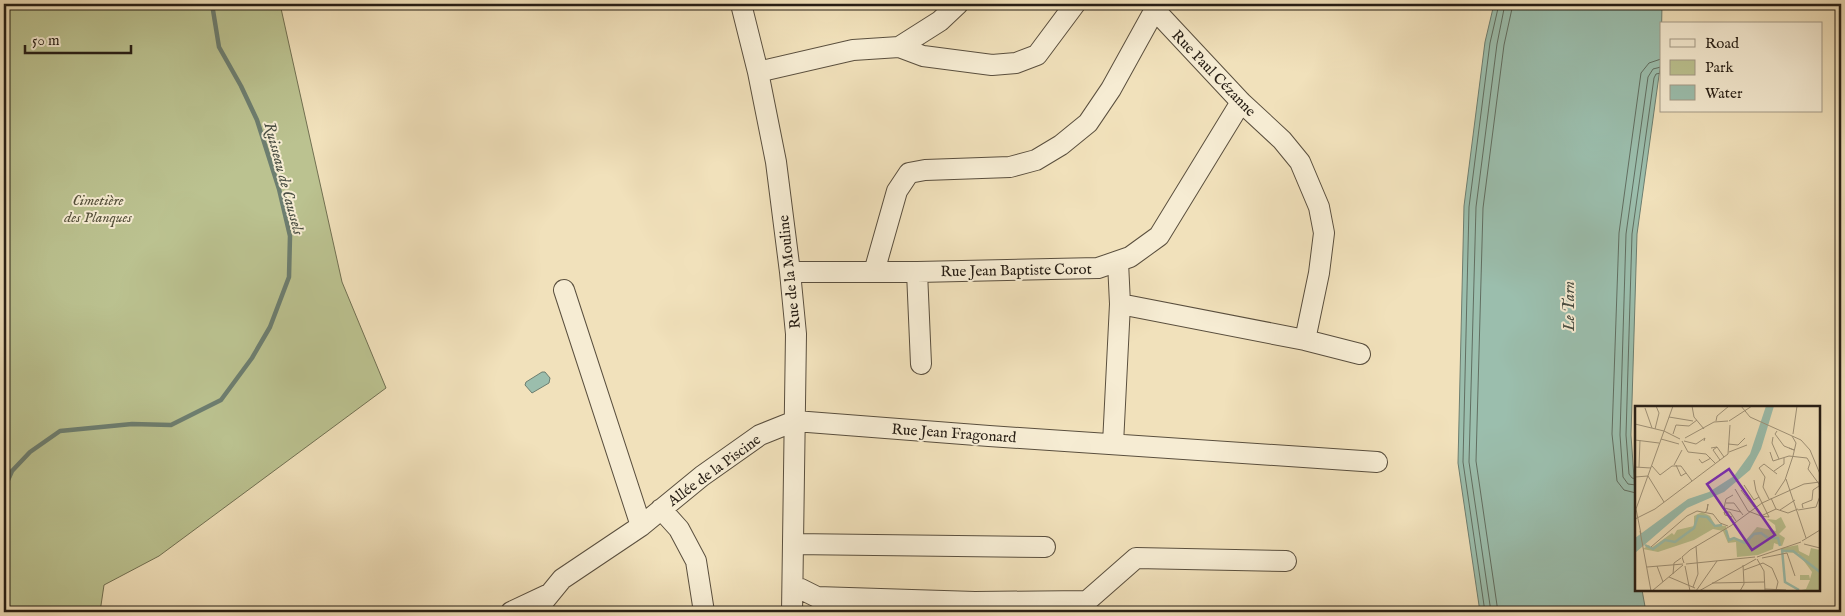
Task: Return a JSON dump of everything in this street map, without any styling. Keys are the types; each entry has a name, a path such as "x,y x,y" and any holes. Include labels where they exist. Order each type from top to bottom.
{"street":[{"name":"Rue de la Mouline","path":"741,4 758,72 776,162 796,334 792,612"},
{"path":"899,47 940,21 958,4"},
{"path":"758,72 853,50 899,47 923,56 992,65 1016,63 1037,55 1075,4"},
{"name":"Rue Paul Cézanne","path":"874,272 897,191 909,173 925,170 1010,167 1036,160 1061,145 1088,122 1112,89 1156,6 1241,102 1282,140 1300,162 1319,207 1324,233 1319,273 1306,340"},
{"name":"Rue Jean Baptiste Corot","path":"790,272 917,272 1098,268 1130,258 1159,236 1241,102"},
{"path":"1113,444 1120,304 1118,262"},
{"path":"917,272 921,364"},
{"path":"564,290 640,526"},
{"path":"1120,304 1306,340 1360,354"},
{"name":"Rue Jean Fragonard","path":"795,421 1376,462"},
{"name":"Allée de la Piscine","path":"535,612 562,579 640,526 702,476 760,434 795,421"},
{"name":"Allée de la Piscine","path":"661,509 679,529 696,561 704,612"},
{"path":"793,544 1045,547"},
{"path":"793,588 801,589 817,597 975,602 1087,601 1136,558 1286,561"},
{"name":"Allée de la Piscine","path":"511,612 550,593"}],"green space":[{"name":"Cimetière des Planques","path":"4,4 280,4 342,282 386,388 159,556 104,585 100,612 4,612"}],"water":[{"name":"Le Tarn","path":"1494,4 1662,4 1660,68 1637,234 1631,435 1635,493 1635,591 1642,591 1646,612 1480,612 1458,463 1464,206 1485,42"},
{"path":"545,372 550,378 549,383 532,393 525,385 526,382"}],"waterway":[{"name":"Ruisseau de Caussels","path":"4,489 12,471 30,452 60,431 132,424 171,425 221,400 252,358 270,327 289,277 290,236 279,189 257,120 241,86 219,47 212,4"}]}
